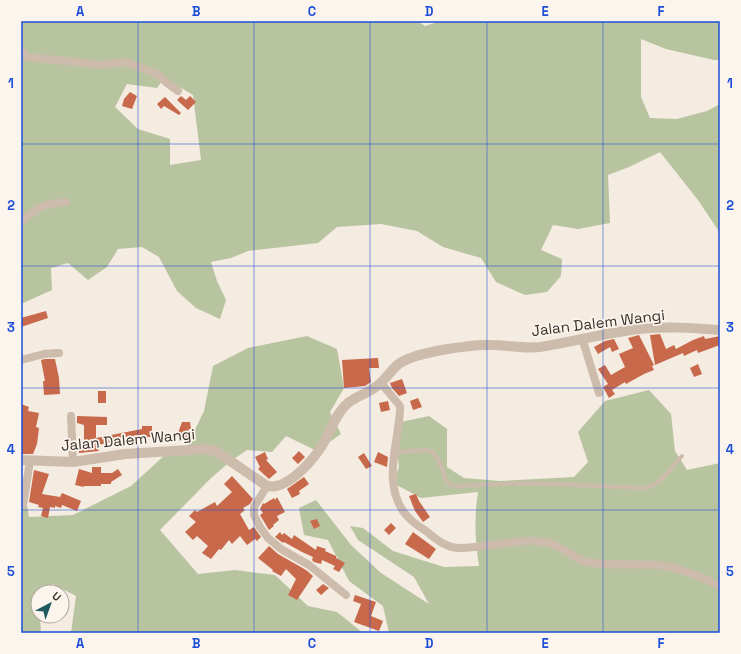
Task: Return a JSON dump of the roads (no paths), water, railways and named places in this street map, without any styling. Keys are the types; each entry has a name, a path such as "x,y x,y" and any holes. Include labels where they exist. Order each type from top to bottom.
{"street":[{"path":"21,50 28,57 104,65 123,62 131,64 158,74 178,91"},
{"path":"21,222 36,208 66,202"},
{"name":"Jalan Dalem Wangi","path":"26,460 73,462 124,454 206,449 215,451 267,486 275,487 296,474 310,462 322,446 340,414 348,404 381,383 394,368 411,358 451,349 492,345 539,347 582,338 639,329 663,328 720,330"},
{"path":"582,338 600,393"},
{"path":"21,360 44,354 59,353"},
{"path":"381,383 400,406 400,421 393,478 397,500 403,512 412,522 440,542 450,547 461,548 513,542 546,542 559,546 574,557 586,562 602,564 659,565 689,572 720,586"},
{"path":"71,416 73,462"},
{"path":"23,505 26,460"},
{"path":"267,486 254,507 254,516 260,527 268,538 281,549 309,565 346,595"}],"lane":[{"path":"395,452 426,450 433,452 439,461 446,480 450,485 458,486 527,483 644,488 653,487 682,456"}]}
